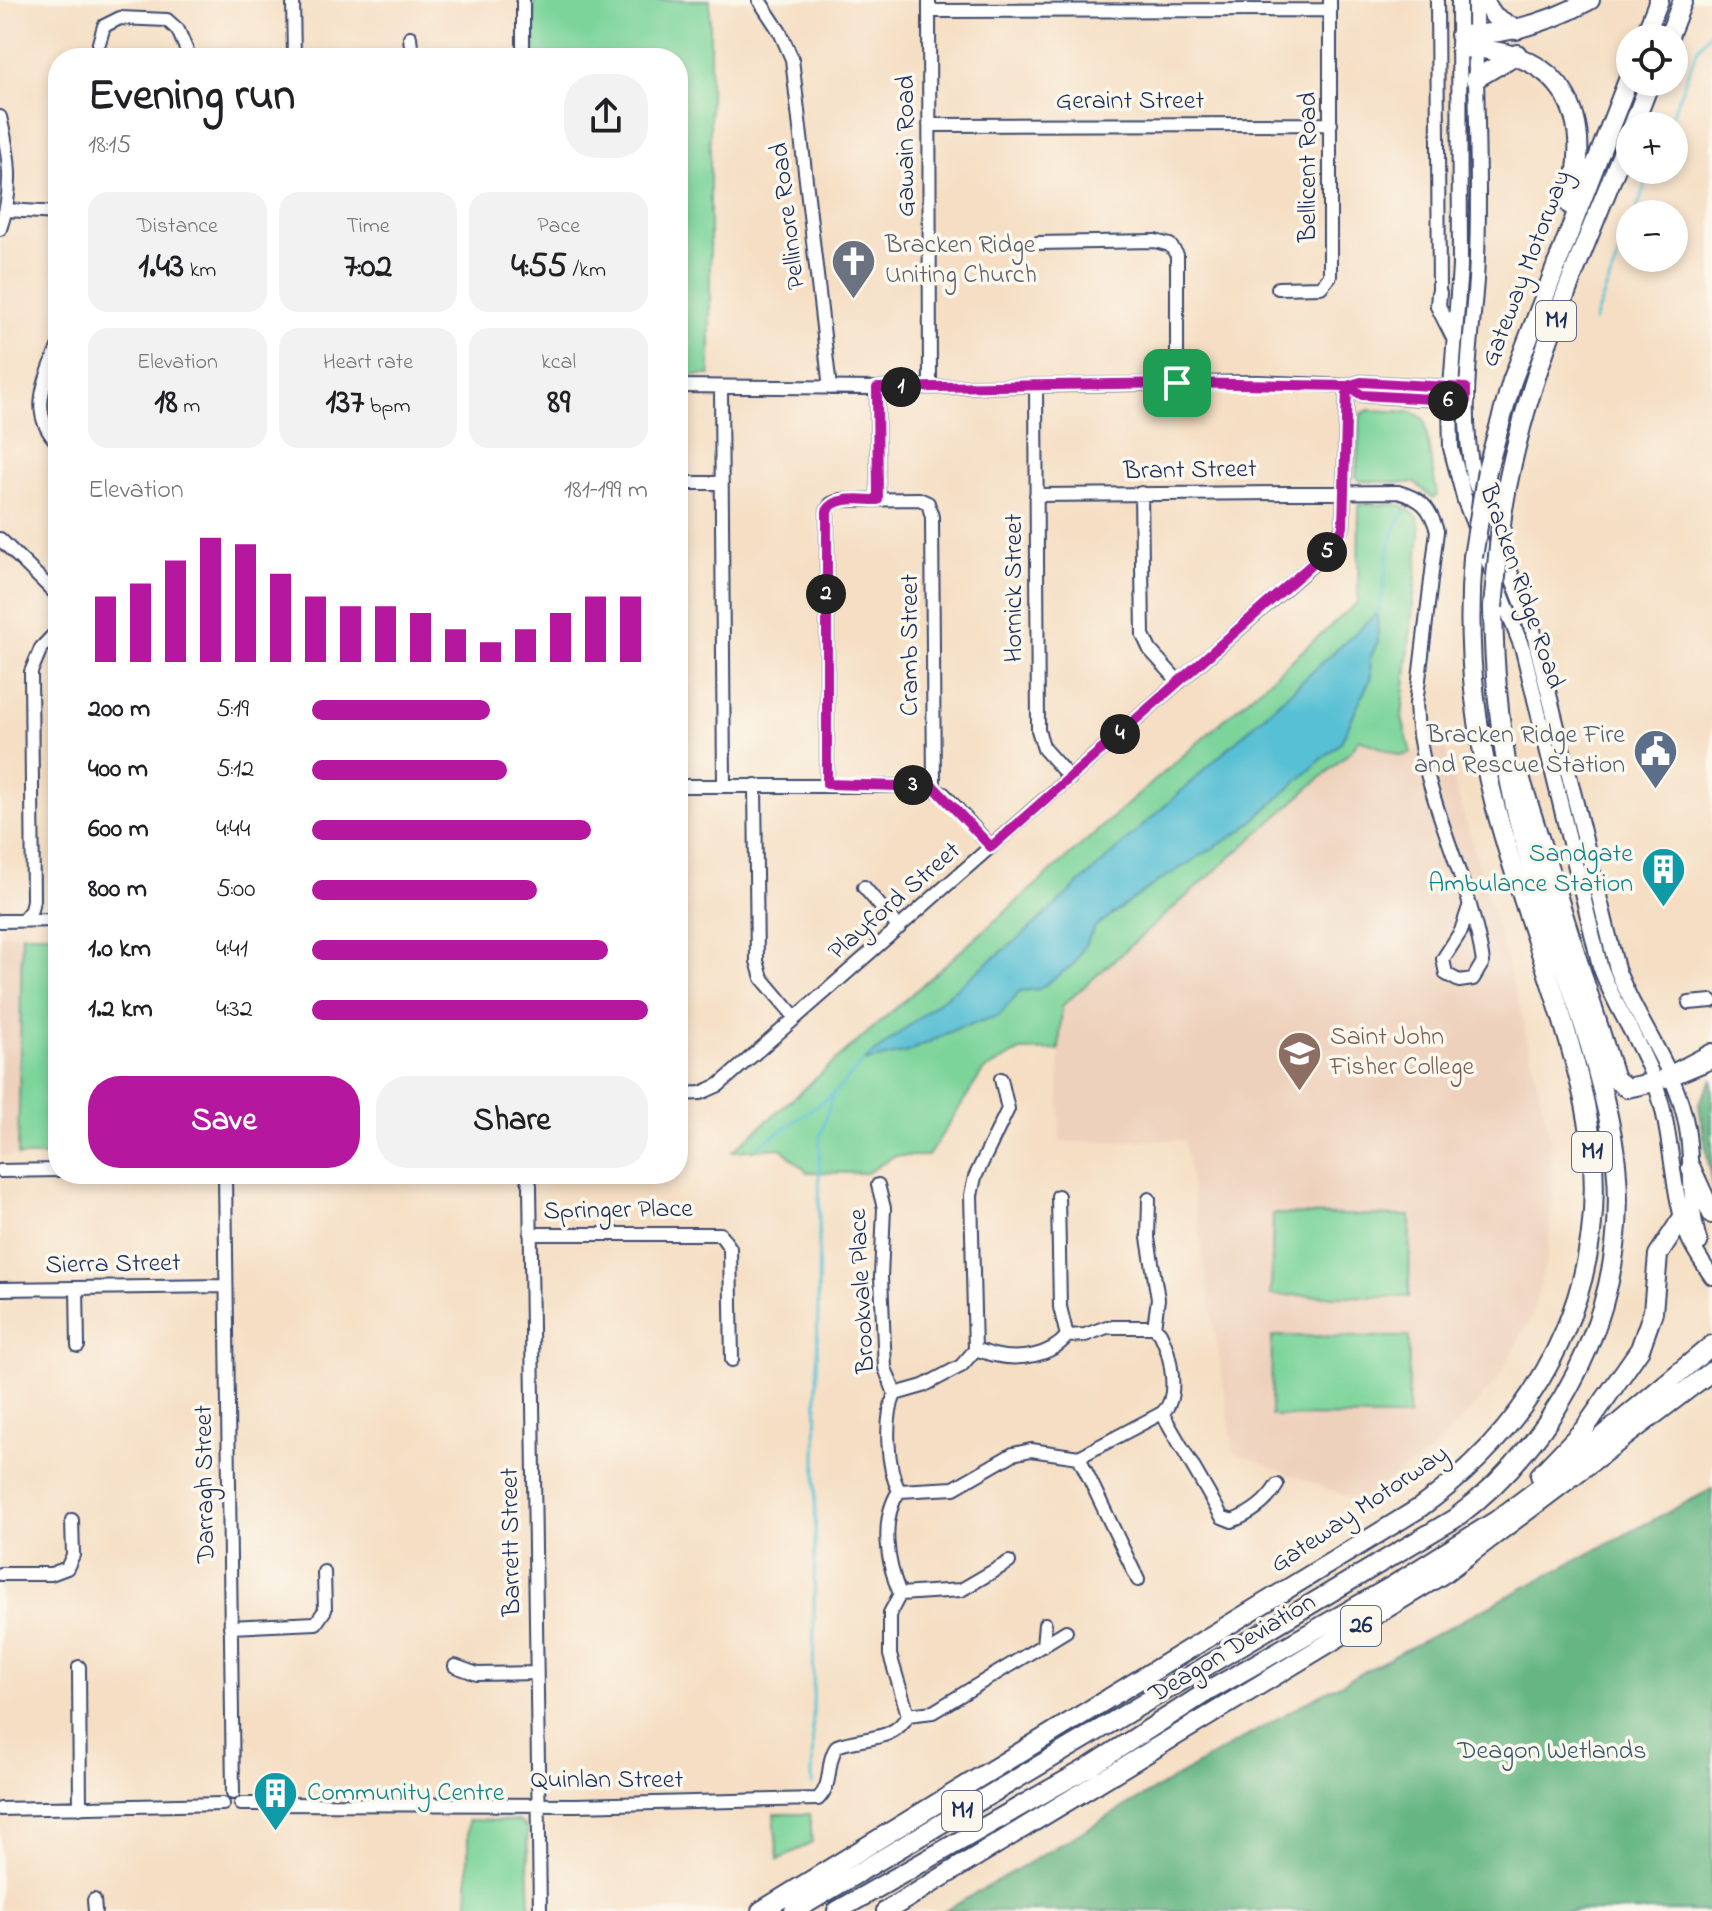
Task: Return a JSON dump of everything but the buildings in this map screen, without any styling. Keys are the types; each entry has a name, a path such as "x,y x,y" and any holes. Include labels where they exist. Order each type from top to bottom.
{"highway":[{"path":"1483,0 1494,16 1516,30"},
{"path":"1467,42 1541,23 1590,0"},
{"path":"1650,24 1659,0"},
{"path":"1674,24 1683,0"},
{"path":"1467,42 1517,54 1544,68 1563,92 1571,111 1578,153 1567,214 1570,231"},
{"path":"1475,79 1517,54"},
{"name":"Gateway Motorway","path":"761,1911 1418,1509 1450,1486 1500,1438 1547,1370 1575,1307 1585,1268 1594,1194 1591,1147 1575,1066 1487,771 1472,665 1473,557 1487,470 1512,381 1622,96"},
{"name":"Gateway Motorway","path":"794,1911 1454,1519 1496,1484 1527,1450 1576,1377 1604,1302 1613,1255 1615,1158 1601,1091 1516,811 1502,742 1493,607 1502,515 1516,439 1530,390 1616,170"},
{"path":"1502,742 1514,756 1615,1079 1627,1088 1666,1078"},
{"path":"1691,1168 1712,1214"},
{"path":"1497,1520 1506,1503 1551,1464 1585,1428 1640,1349 1653,1312 1658,1255 1683,1217"},
{"name":"Deagon Deviation","path":"837,1911 1091,1766 1205,1693 1392,1586 1497,1520 1553,1478 1712,1345"},
{"name":"Deagon Deviation","path":"886,1911 1443,1574 1712,1371"}],"main road":[{"name":"Bracken Ridge Road","path":"1458,394 1476,279 1475,79 1459,0"},
{"name":"Bracken Ridge Road","path":"1475,0 1467,42 1460,267 1454,339 1458,394 1455,468 1523,650 1600,966 1613,999 1666,1078 1688,1128 1693,1214 1702,1259"},
{"path":"1439,293 1438,306 1454,339"},
{"name":"Bracken Ridge Road","path":"1666,1078 1668,1128 1683,1217 1693,1248 1712,1277"}],"street":[{"path":"293,0 294,48"},
{"path":"523,0 523,48"},
{"name":"Pellinore Road","path":"759,0 780,32 792,59 830,388"},
{"path":"1437,0 1439,293"},
{"path":"929,6 1330,5"},
{"name":"Bellicent Road","path":"1278,288 1321,287 1330,276 1330,5"},
{"name":"Gawain Road","path":"929,6 930,387"},
{"path":"99,43 104,26 120,18 167,20 178,30 186,48"},
{"path":"410,37 411,48"},
{"path":"0,117 11,180 7,210 0,229"},
{"name":"Geraint Street","path":"929,125 1331,124"},
{"path":"7,210 48,212"},
{"path":"1037,243 1155,241 1170,245 1177,255 1177,383"},
{"path":"48,375 40,397 40,418 48,433"},
{"path":"688,389 1177,383 1347,386 1362,395 1458,394"},
{"name":"Hornick Street","path":"1036,386 1038,730 1044,749 1070,778"},
{"name":"Playford Street","path":"688,1094 701,1093 719,1085 1336,543 1343,527 1347,386"},
{"path":"721,388 724,785"},
{"path":"877,388 878,500"},
{"path":"688,483 722,483"},
{"name":"Brant Street","path":"1036,495 1398,492 1417,497 1432,511 1437,531 1416,704 1417,726 1469,907 1483,962 1473,979 1459,981 1446,974 1443,959 1461,931 1469,907"},
{"path":"1141,493 1143,635 1150,650 1179,682"},
{"name":"Cramb Street","path":"827,784 828,500 919,499 931,500 932,517 934,787"},
{"path":"0,539 48,586"},
{"path":"23,920 33,906 31,672 41,648 48,641"},
{"path":"688,786 827,784 934,787 991,847"},
{"path":"755,785 757,961 762,978 795,1017"},
{"path":"864,887 899,928"},
{"path":"0,921 48,920"},
{"path":"1689,1003 1712,1001"},
{"path":"1666,1078 1712,1050"},
{"path":"1666,1078 1712,1062"},
{"path":"899,1491 892,1476 890,1405 895,1394 923,1386 961,1366 975,1350 971,1195 975,1177 1008,1109 1001,1079"},
{"path":"0,1171 48,1170"},
{"name":"Darragh Street","path":"225,1184 230,1627 237,1799"},
{"name":"Barrett Street","path":"527,1184 530,1234 540,1911"},
{"name":"Brookvale Place","path":"878,1185 884,1208 881,1277 885,1368 895,1394"},
{"path":"1058,1196 1060,1307 1067,1336"},
{"path":"899,1491 954,1488 1013,1454 1031,1450 1079,1457 1169,1407 1173,1393 1164,1340 1154,1327 1158,1299 1148,1238 1149,1199"},
{"name":"Springer Place","path":"530,1234 720,1234 730,1248 732,1360"},
{"name":"Sierra Street","path":"0,1289 226,1286"},
{"path":"77,1288 78,1346"},
{"path":"975,1350 993,1355 1037,1355 1059,1346 1067,1336 1085,1335 1107,1327 1154,1327"},
{"path":"1162,1413 1222,1517 1232,1521 1242,1517 1270,1497 1277,1485"},
{"path":"1079,1457 1138,1580"},
{"path":"899,1491 890,1506 888,1517 890,1568 900,1594 890,1613 890,1655 908,1715 933,1712 1066,1631"},
{"path":"0,1574 51,1574 67,1568 73,1555 72,1520"},
{"path":"900,1594 961,1590 1009,1562"},
{"path":"230,1627 316,1623 325,1610 324,1572"},
{"path":"1043,1646 1045,1624"},
{"path":"455,1666 477,1674 536,1673"},
{"path":"79,1667 80,1808"},
{"name":"Quinlan Street","path":"237,1799 538,1804 818,1799 827,1790 830,1755 837,1746 885,1735 904,1723 908,1715"},
{"path":"0,1809 223,1804 225,1796 237,1799"}],"shaded area":[{"name":"Saint John Fisher College","path":"1359,738 1401,756 1443,743 1521,1011 1549,1133 1553,1198 1547,1259 1533,1313 1499,1378 1437,1448 1357,1500 1234,1452 1184,1140 1060,1142 1059,1050 1061,1006 1351,751"},
{"path":"0,934 22,934 18,1156 0,1156"}],"green space":[{"path":"534,0 710,0 710,375 688,375 688,48 535,48"},
{"path":"1369,410 1413,412 1424,419 1437,496 1433,498 1415,483 1359,481 1356,476 1361,414"},
{"path":"1359,504 1401,505 1418,517 1420,533 1402,718 1411,753 1401,756 1359,739 1351,751 1062,1006 1059,1050 1020,1051 983,1071 928,1156 894,1156 867,1173 807,1172 781,1148 733,1151 1358,602"},
{"path":"22,934 48,934 48,1156 18,1156"},
{"path":"1712,1079 1712,1186 1699,1104"},
{"path":"1273,1214 1410,1216 1409,1297 1271,1295"},
{"path":"1272,1336 1409,1337 1408,1417 1271,1416"},
{"name":"Deagon Wetlands","path":"1712,1489 1712,1911 945,1911 1308,1701"},
{"path":"774,1814 810,1814 812,1843 778,1860"},
{"path":"468,1820 519,1821 527,1828 530,1911 468,1911"}],"water":[{"path":"1377,613 1378,641 1370,658 1371,677 1341,742 1243,830 1156,883 1095,927 1074,964 1039,989 1020,991 999,1016 958,1028 908,1052 863,1062 1024,934"}],"waterway":[{"path":"1673,112 1697,50 1712,30"},
{"path":"1640,200 1646,184"},
{"path":"1594,321 1616,263"},
{"path":"1377,613 1393,533 1405,511"},
{"path":"758,1147 833,1094 863,1062"},
{"path":"812,1784 820,1137 833,1094"}],"place":[{"name":"Bracken Ridge Uniting Church","path":"854,300"},
{"name":"Bracken Ridge Fire and Rescue Station","path":"1656,790"},
{"name":"Sandgate Ambulance Station","path":"1664,909"},
{"name":"Saint John Fisher College","path":"1299,1092"},
{"name":"Community Centre","path":"276,1833"}],"route":[{"path":"1177,383 877,388 878,500 835,502 828,507 826,518 827,784 934,787 944,794 991,847 1336,543 1343,527 1347,386 1362,395 1466,401 1466,388 1361,382 1347,386 1258,382 1177,383"}]}
